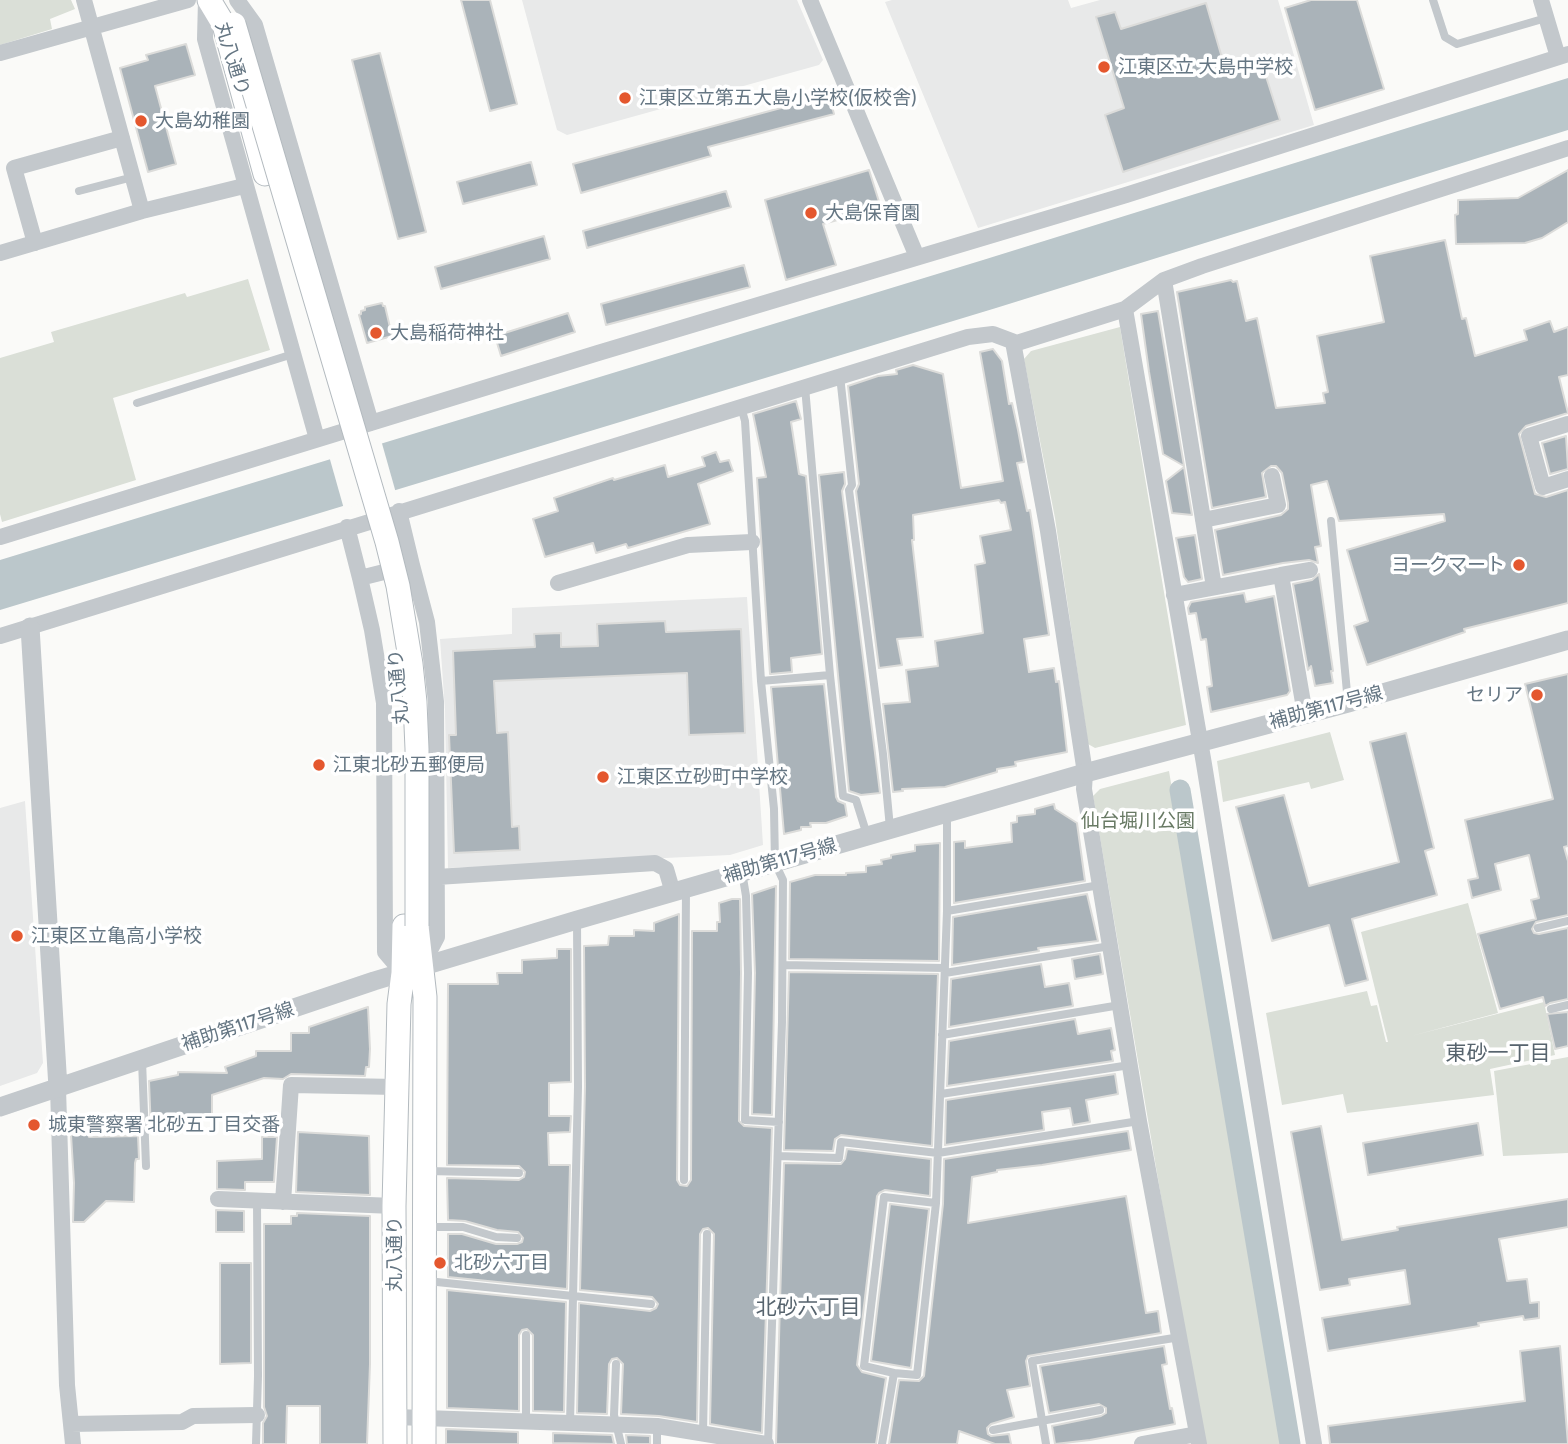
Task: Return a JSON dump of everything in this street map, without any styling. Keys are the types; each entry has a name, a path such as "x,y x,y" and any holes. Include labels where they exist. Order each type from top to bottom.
{"main road":[{"name":"丸八通り","path":"207,0 229,25"},
{"name":"丸八通り","path":"231,0 229,25 269,187 369,529 391,618 402,707 412,970 425,997 424,1444"},
{"name":"丸八通り","path":"395,1444 394,1206 399,1004 412,970"}],"street":[{"path":"84,0 142,211"},
{"path":"0,53 188,0"},
{"path":"207,0 205,39 317,439"},
{"path":"237,0 255,25 371,423"},
{"path":"810,0 916,257"},
{"path":"0,537 1126,195 1563,56 1546,19 1541,0"},
{"path":"36,243 14,168 122,138"},
{"path":"0,636 968,337 993,334 1017,344 1125,309 1164,280 1568,148"},
{"path":"0,253 142,211 244,186"},
{"path":"1164,280 1214,587"},
{"path":"1125,309 1314,1444"},
{"path":"1013,342 1048,531 1085,773 1084,789 1119,1006 1198,1439 1142,1444"},
{"path":"1568,424 1529,436 1543,486 1568,479"},
{"path":"1203,520 1278,505 1272,476"},
{"path":"347,527 372,630 384,704 384,952 412,970 437,937 436,702 427,622 399,511"},
{"path":"558,583 688,545 752,542"},
{"path":"360,578 412,565"},
{"path":"1174,595 1310,570"},
{"path":"1281,575 1306,714"},
{"path":"30,627 58,1087 67,1385 73,1444"},
{"name":"補助第117号線","path":"0,1107 412,970 577,920 1085,773 1348,703 1568,640"},
{"path":"437,877 655,863 666,869 680,891"},
{"path":"284,1202 291,1085 397,1087"},
{"path":"218,1199 394,1206"},
{"path":"71,1424 182,1422 193,1416 257,1415"},
{"path":"395,1417 657,1426 767,1444"}],"lane":[{"path":"1433,0 1445,37 1457,44 1546,19"},
{"path":"79,191 133,177"},
{"path":"137,403 293,354"},
{"path":"840,376 852,485 849,490 890,829"},
{"path":"805,387 830,676 844,796 856,800 867,835"},
{"path":"741,407 745,421 761,681 774,809 775,863 783,880 779,1122 767,1444"},
{"path":"1331,522 1348,703"},
{"path":"761,681 830,676"},
{"path":"936,1203 884,1197 864,1366 917,1375 936,1203 947,911 947,812"},
{"path":"742,872 747,896 748,972 745,1120 779,1122"},
{"path":"947,911 1100,885"},
{"path":"680,891 684,1180"},
{"path":"570,1423 578,1087 577,920"},
{"path":"1538,928 1568,921"},
{"path":"783,965 945,971 1110,946"},
{"path":"1551,1009 1568,1004"},
{"path":"942,1035 1119,1006"},
{"path":"142,1059 146,1166"},
{"path":"941,1094 1130,1065"},
{"path":"778,1156 839,1158 841,1142 938,1153 1139,1121"},
{"path":"424,1171 519,1173"},
{"path":"256,1444 257,1201"},
{"path":"424,1227 463,1227 496,1237 517,1238"},
{"path":"704,1433 707,1234"},
{"path":"424,1281 651,1304"},
{"path":"526,1335 526,1422"},
{"path":"1046,1444 1032,1362 1180,1338"},
{"path":"617,1364 614,1415 621,1444"},
{"path":"882,1444 894,1373"},
{"path":"993,1430 1100,1410"},
{"path":"657,1426 657,1444"}],"shaded area":[{"name":"江東区立第五大島小学校(仮校舎)","path":"522,0 797,0 823,60 819,65 567,135 557,130"},
{"name":"江東区立 大島中学校","path":"1068,0 1071,8 1100,0 1278,0 1314,125 978,228 885,2"},
{"path":"1568,78 1568,130 996,308 0,610 0,560"},
{"name":"江東区立砂町中学校","path":"747,597 763,845 730,855 448,868 445,710 440,639 512,634 512,608"},
{"name":"江東区立亀高小学校","path":"25,801 43,1063 37,1073 0,1086 0,808"}],"green space":[{"path":"0,0 71,0 75,9 50,19 52,29 0,45"},
{"path":"248,279 270,350 113,398 136,480 2,522 0,358 54,342 51,332 185,293 187,297"},
{"path":"1120,327 1186,725 1095,748 1088,744 1055,518 1024,359 1031,351"},
{"path":"1330,732 1344,780 1311,789 1309,782 1223,802 1217,761"},
{"name":"仙台堀川公園","path":"1169,771 1282,1444 1203,1444 1093,796 1100,789"},
{"path":"1468,903 1498,1013 1411,1036 1544,1002 1555,1055 1490,1069 1494,1095 1347,1113 1343,1094 1282,1105 1266,1013 1367,991 1371,1006 1377,1005 1388,1042 1361,932"},
{"path":"1568,1057 1568,1153 1503,1156 1494,1071"}],"pier":[{"path":"381,440 396,493 344,509 329,456"}],"building":[{"path":"461,0 490,0 517,104 490,111"},
{"path":"1311,0 1357,0 1384,89 1315,110 1285,8"},
{"path":"1206,3 1227,75 1262,64 1280,120 1123,172 1105,115 1124,108 1096,17 1115,12 1121,29"},
{"path":"186,44 195,75 155,86 176,164 148,172 120,68 148,60 146,55"},
{"path":"380,53 426,232 398,239 352,60"},
{"path":"829,95 834,114 708,147 711,156 581,193 573,164"},
{"path":"531,162 537,185 463,204 457,182"},
{"path":"869,170 881,208 823,224 836,265 786,280 765,200"},
{"path":"1568,170 1568,222 1542,238 1525,243 1456,244 1455,215 1458,214 1458,200 1518,198"},
{"path":"726,191 731,207 587,248 583,231"},
{"path":"544,236 550,259 441,289 435,267"},
{"path":"1445,240 1462,319 1466,318 1475,356 1527,340 1524,330 1550,321 1554,332 1568,327 1568,375 1559,377 1568,413 1526,426 1519,434 1535,494 1546,497 1568,490 1568,603 1464,629 1465,632 1367,665 1354,626 1368,621 1347,550 1445,521 1444,514 1339,521 1327,481 1311,485 1321,546 1315,547 1318,563 1309,560 1283,563 1223,575 1215,530 1281,515 1288,509 1288,503 1282,473 1276,466 1271,466 1262,473 1266,497 1212,508 1177,292 1237,281 1246,321 1257,318 1276,408 1325,403 1323,393 1328,392 1317,336 1384,322 1370,256"},
{"path":"744,265 750,287 606,325 601,304"},
{"path":"382,303 392,336 367,343 359,315 365,307"},
{"path":"1158,311 1184,466 1163,454 1149,372 1141,314"},
{"path":"568,313 575,332 501,356 495,336"},
{"path":"993,349 1002,361 1009,404 1012,403 1018,430 1024,462 1017,463 1027,511 1030,510 1049,635 1024,639 1029,672 1054,668 1056,682 1059,681 1067,752 1015,762 1016,766 997,769 997,772 945,787 902,789 903,791 893,792 883,704 910,702 906,670 938,666 935,641 983,633 975,565 985,563 980,536 1011,530 1005,502 1001,503 999,500 913,515 912,540 923,637 897,639 902,665 879,668 856,491 859,484 848,386 878,376 897,374 896,370 913,365 943,374 961,488 1003,481 980,352"},
{"path":"796,401 801,419 791,422 799,474 806,476 822,654 791,658 792,672 770,674 757,478 766,477 753,414"},
{"path":"1566,436 1568,469 1550,474 1542,443"},
{"path":"716,452 720,462 729,460 733,471 698,484 710,524 628,548 626,544 596,553 593,543 545,557 533,519 558,511 554,498 613,478 614,480 665,465 668,477 705,466 702,457"},
{"path":"1184,467 1192,515 1172,513 1166,481"},
{"path":"844,472 845,484 842,491 880,793 861,795 849,791 819,475"},
{"path":"1195,535 1202,579 1188,582 1184,577 1176,538"},
{"path":"1319,574 1333,683 1315,686 1311,666 1308,670 1293,584 1312,580"},
{"path":"1244,593 1246,602 1274,596 1290,691 1287,695 1211,712 1207,687 1212,686 1206,639 1201,640 1196,613 1189,614 1188,608 1191,602"},
{"path":"665,621 666,632 741,629 745,733 689,735 687,673 494,681 497,733 508,732 512,827 519,826 520,850 454,853 449,735 456,735 453,651 535,647 534,634 561,633 561,647 598,646 597,624"},
{"path":"1568,674 1568,846 1564,847 1568,861 1568,915 1536,922 1532,929 1539,934 1568,928 1568,999 1545,1006 1543,997 1500,1009 1478,934 1536,919 1531,900 1539,898 1529,855 1495,864 1501,890 1472,898 1468,880 1478,878 1465,820 1553,799 1525,684"},
{"path":"824,684 836,797 845,804 847,816 826,823 810,823 811,827 801,827 801,830 784,834 771,687"},
{"path":"1406,733 1434,848 1425,851 1437,895 1352,919 1368,980 1345,986 1329,925 1272,941 1236,807 1284,795 1309,886 1399,862 1370,742"},
{"path":"1054,804 1055,809 1077,823 1085,881 954,903 954,842 965,841 965,848 1012,842 1011,823 1017,822 1017,816 1035,814 1035,809"},
{"path":"940,843 939,961 789,959 790,882 815,875 866,872 866,866 882,864 881,860 891,858 891,855 915,851 915,845"},
{"path":"776,886 772,1115 752,1114 755,973 752,894"},
{"path":"1087,894 1098,941 1038,948 1039,951 952,965 953,917"},
{"path":"740,899 739,1121 744,1126 772,1128 762,1433 710,1424 714,1234 708,1228 703,1229 700,1234 697,1422 621,1414 623,1364 617,1358 612,1359 609,1364 607,1414 577,1413 579,1303 650,1311 658,1304 652,1297 580,1290 585,1087 584,946 608,945 609,936 634,936 634,930 654,931 654,923 679,914 677,1180 680,1185 687,1186 691,1180 692,931 717,931 717,922 720,922 719,903"},
{"path":"557,949 571,949 571,1082 549,1083 549,1116 571,1116 570,1132 548,1133 549,1165 570,1165 567,1289 448,1277 448,1234 462,1234 496,1244 517,1244 522,1242 523,1238 518,1232 448,1220 447,1178 519,1180 524,1177 525,1172 519,1166 447,1165 448,984 498,984 497,973 522,973 522,960 557,958"},
{"path":"1100,954 1103,974 1075,979 1072,959"},
{"path":"1041,964 1045,987 1069,983 1073,1006 949,1027 951,979"},
{"path":"789,972 938,974 932,1146 841,1135 835,1139 833,1151 784,1150"},
{"path":"368,1007 370,1049 369,1067 366,1067 365,1076 291,1074 283,1079 264,1078 212,1095 212,1116 171,1115 171,1132 151,1132 149,1081 178,1075 178,1072 227,1073 225,1067 256,1056 256,1051 291,1051 291,1033 309,1033 309,1027"},
{"path":"1568,1012 1568,1046 1555,1049 1547,1014"},
{"path":"1075,1019 1078,1034 1111,1028 1115,1050 1111,1051 1113,1061 947,1086 949,1041"},
{"path":"1115,1074 1118,1094 1086,1100 1090,1122 1073,1125 1070,1108 1042,1112 1044,1130 945,1145 946,1100"},
{"path":"1478,1123 1483,1155 1368,1175 1363,1143"},
{"path":"1321,1126 1342,1240 1398,1230 1397,1227 1568,1199 1568,1227 1499,1239 1507,1281 1527,1279 1530,1303 1539,1302 1539,1318 1524,1320 1523,1316 1478,1323 1479,1326 1328,1351 1322,1318 1410,1304 1405,1270 1349,1279 1350,1285 1320,1290 1291,1132"},
{"path":"1128,1131 1131,1150 997,1170 972,1177 968,1223 1126,1196 1146,1313 1158,1311 1161,1333 1028,1356 1026,1361 1030,1386 1007,1390 1014,1417 991,1424 987,1428 991,1436 1009,1434 1011,1444 995,1444 959,1431 957,1444 889,1444 899,1380 919,1381 924,1376 943,1204 944,1159"},
{"path":"298,1132 369,1136 370,1195 296,1192"},
{"path":"88,1134 89,1137 138,1136 139,1159 136,1159 135,1163 134,1202 106,1201 84,1222 73,1222 71,1135"},
{"path":"262,1137 277,1137 274,1182 245,1182 245,1190 217,1189 217,1161 262,1159"},
{"path":"847,1149 931,1159 930,1196 885,1190 877,1196 857,1365 862,1372 886,1378 876,1444 776,1444 784,1163 841,1164"},
{"path":"890,1204 929,1209 911,1368 871,1361"},
{"path":"216,1210 244,1211 244,1232 216,1232"},
{"path":"297,1213 370,1216 367,1444 320,1444 320,1406 287,1406 286,1444 263,1444 263,1423 267,1416 264,1407 264,1224 291,1224 291,1216 297,1216"},
{"path":"220,1263 251,1263 251,1363 220,1364"},
{"path":"447,1290 566,1302 564,1412 533,1411 533,1335 527,1329 522,1330 519,1335 519,1411 447,1408"},
{"path":"1164,1346 1167,1364 1162,1365 1175,1424 1055,1444 1052,1426 1101,1416 1106,1413 1106,1408 1099,1404 1049,1413 1040,1366"},
{"path":"1560,1346 1568,1444 1330,1444 1328,1426 1525,1401 1520,1351"},
{"path":"446,1429 518,1432 518,1444 446,1444"},
{"path":"553,1433 612,1435 614,1444 553,1443"},
{"path":"626,1435 650,1436 650,1444 627,1444"}],"waterway":[{"path":"1180,790 1290,1444"}],"place":[{"name":"江東区立 大島中学校","path":"1104,67"},
{"name":"江東区立第五大島小学校(仮校舎)","path":"625,98"},
{"name":"大島幼稚園","path":"141,121"},
{"name":"大島保育園","path":"811,213"},
{"name":"大島稲荷神社","path":"376,333"},
{"name":"ヨークマート","path":"1519,565"},
{"name":"セリア","path":"1537,695"},
{"name":"江東北砂五郵便局","path":"319,765"},
{"name":"江東区立砂町中学校","path":"603,777"},
{"name":"江東区立亀高小学校","path":"17,936"},
{"name":"城東警察署 北砂五丁目交番","path":"34,1125"},
{"name":"北砂六丁目","path":"440,1263"}],"district":[{"name":"東砂一丁目","path":"1498,1054"},
{"name":"北砂六丁目","path":"808,1308"}]}
